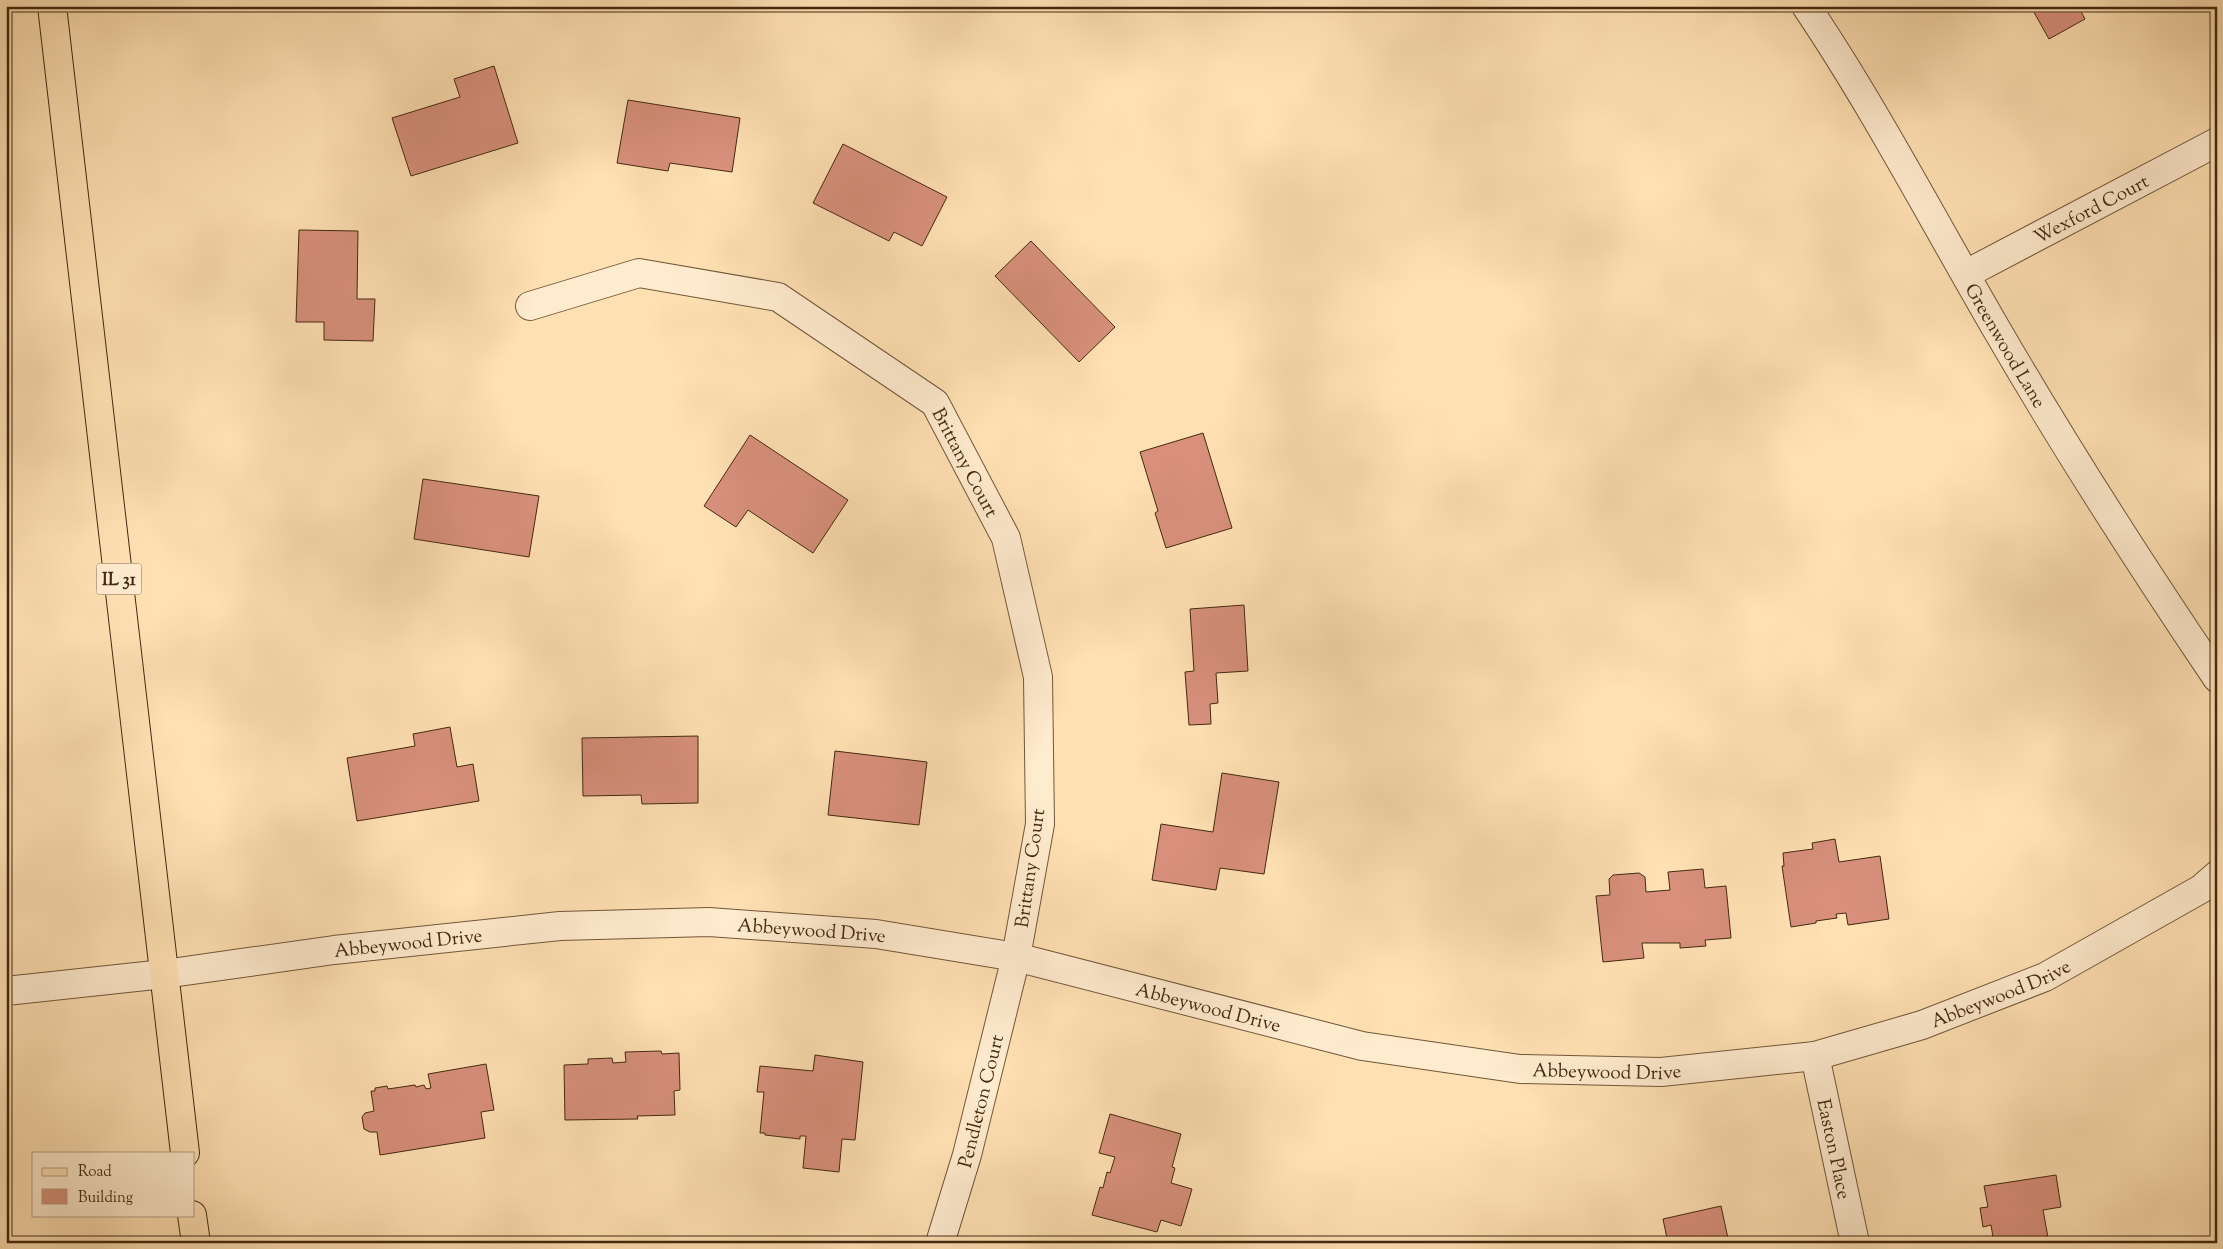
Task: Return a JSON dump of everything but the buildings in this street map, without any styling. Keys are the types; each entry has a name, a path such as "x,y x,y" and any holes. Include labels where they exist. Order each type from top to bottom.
{"main road":[{"name":"IL 31","path":"52,6 185,1152"},
{"path":"192,1216 196,1243"}],"street":[{"name":"Greenwood Lane","path":"1806,6 1839,56 1997,330 2133,554 2217,678"},
{"name":"Wexford Court","path":"1966,274 2217,142"},
{"name":"Brittany Court","path":"530,306 639,273 778,297 935,403 1006,538 1038,677 1040,824 1016,957"},
{"name":"Abbeywood Drive","path":"6,991 164,974 334,950 560,926 709,922 876,934 1016,957 1362,1046 1520,1068 1661,1072 1815,1056 1922,1025 2045,977 2201,889 2217,876"},
{"name":"Pendleton Court","path":"940,1243 968,1155 1016,957"},
{"name":"Easton Place","path":"1815,1056 1855,1243"}]}
